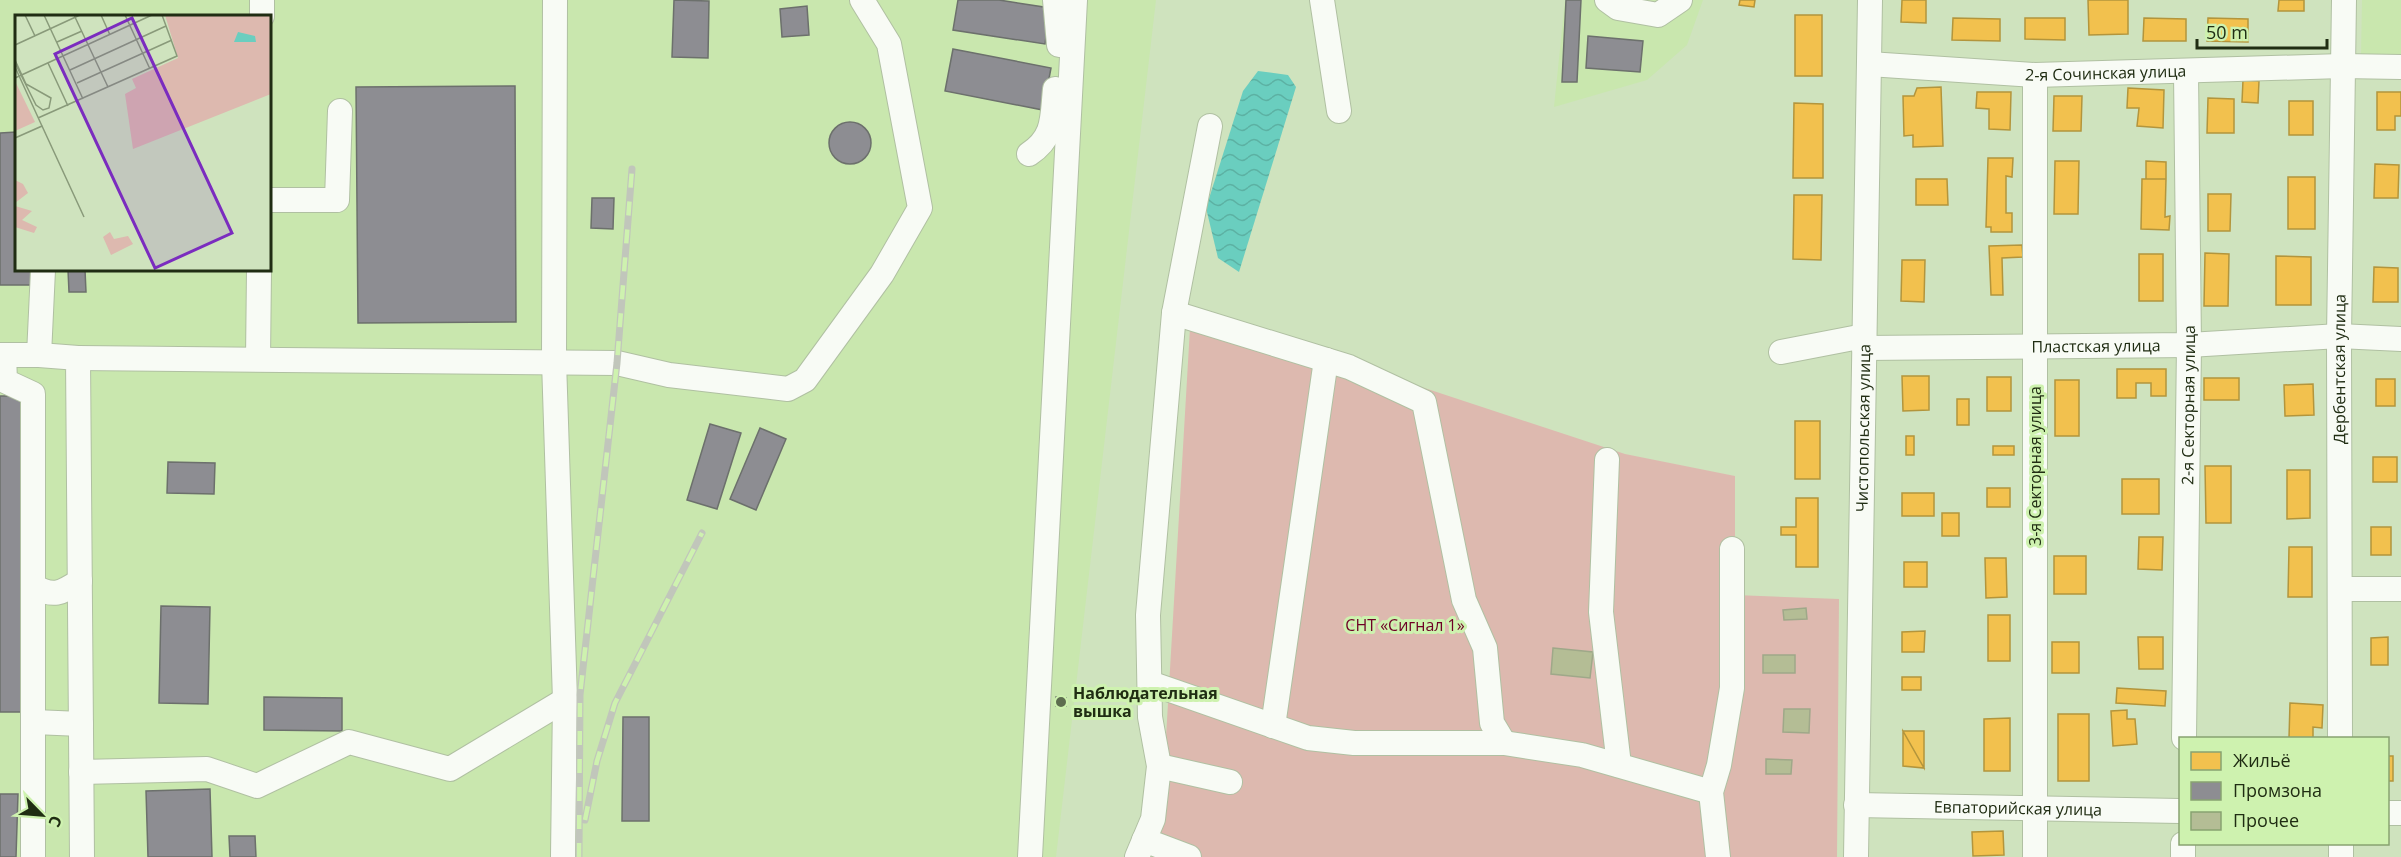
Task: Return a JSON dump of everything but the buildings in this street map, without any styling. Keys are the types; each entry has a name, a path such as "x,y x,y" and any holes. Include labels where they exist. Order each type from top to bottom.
{"street":[{"path":"555,0 554,361 565,700 562,857"},
{"path":"33,857 33,394 5,381 2,355 78,358 617,363 669,375 788,389 805,380 882,274 920,208 889,44 862,0"},
{"path":"1029,154 1041,146 1051,128 1060,36 1055,0"},
{"path":"1030,857 1075,0"},
{"path":"1322,0 1339,111"},
{"path":"1606,0 1618,8 1658,15 1680,0"},
{"name":"Чистопольская улица","path":"1856,857 1869,0"},
{"name":"Дербентская улица","path":"2340,737 2340,336 2344,0"},
{"name":"2-я Сочинская улица","path":"1869,63 2035,75 2342,66 2401,68"},
{"name":"2-я Секторная улица","path":"2184,737 2189,345 2187,72"},
{"name":"3-я Секторная улица","path":"2035,75 2035,857"},
{"path":"272,200 337,200 340,111"},
{"path":"1189,857 1140,848 1153,819 1159,766 1150,717 1148,615 1174,313 1210,126"},
{"path":"39,355 43,272"},
{"path":"258,358 259,272"},
{"path":"1174,313 1349,367 1424,402 1464,600 1485,648 1492,723 1504,743"},
{"name":"Пластская улица","path":"1781,352 1864,342 2189,345 2340,336 2401,339"},
{"path":"78,358 82,857"},
{"path":"1273,726 1326,360"},
{"path":"1607,460 1601,612 1619,765"},
{"path":"1718,857 1711,792 1719,765 1732,688 1732,549"},
{"path":"33,586 44,592 61,593 80,580"},
{"path":"2341,589 2401,589"},
{"path":"1150,683 1308,738 1335,742 1504,743 1582,755 1711,792"},
{"path":"81,772 207,769 257,786 349,742 450,769 565,700"},
{"path":"34,722 81,724"},
{"path":"1159,766 1230,782"},
{"name":"Евпаторийская улица","path":"1856,805 2179,811"}],"shaded area":[{"path":"0,0 1156,0 1056,857 0,857"},
{"path":"1565,0 1703,0 1687,45 1647,80 1554,107"},
{"path":"2362,0 2401,0 2401,56 2361,57"}],"green space":[{"name":"СНТ «Сигнал 1»","path":"1191,311 1625,454 1735,476 1735,595 1839,599 1837,857 1159,857"}],"water":[{"path":"1258,71 1288,75 1296,87 1239,272 1218,258 1206,208 1243,91"}],"railway":[{"path":"579,857 580,695 617,363 632,169"},
{"path":"585,820 597,761 615,703 702,533"}],"place":[{"name":"Наблюдательная вышка","path":"1061,702"}]}
